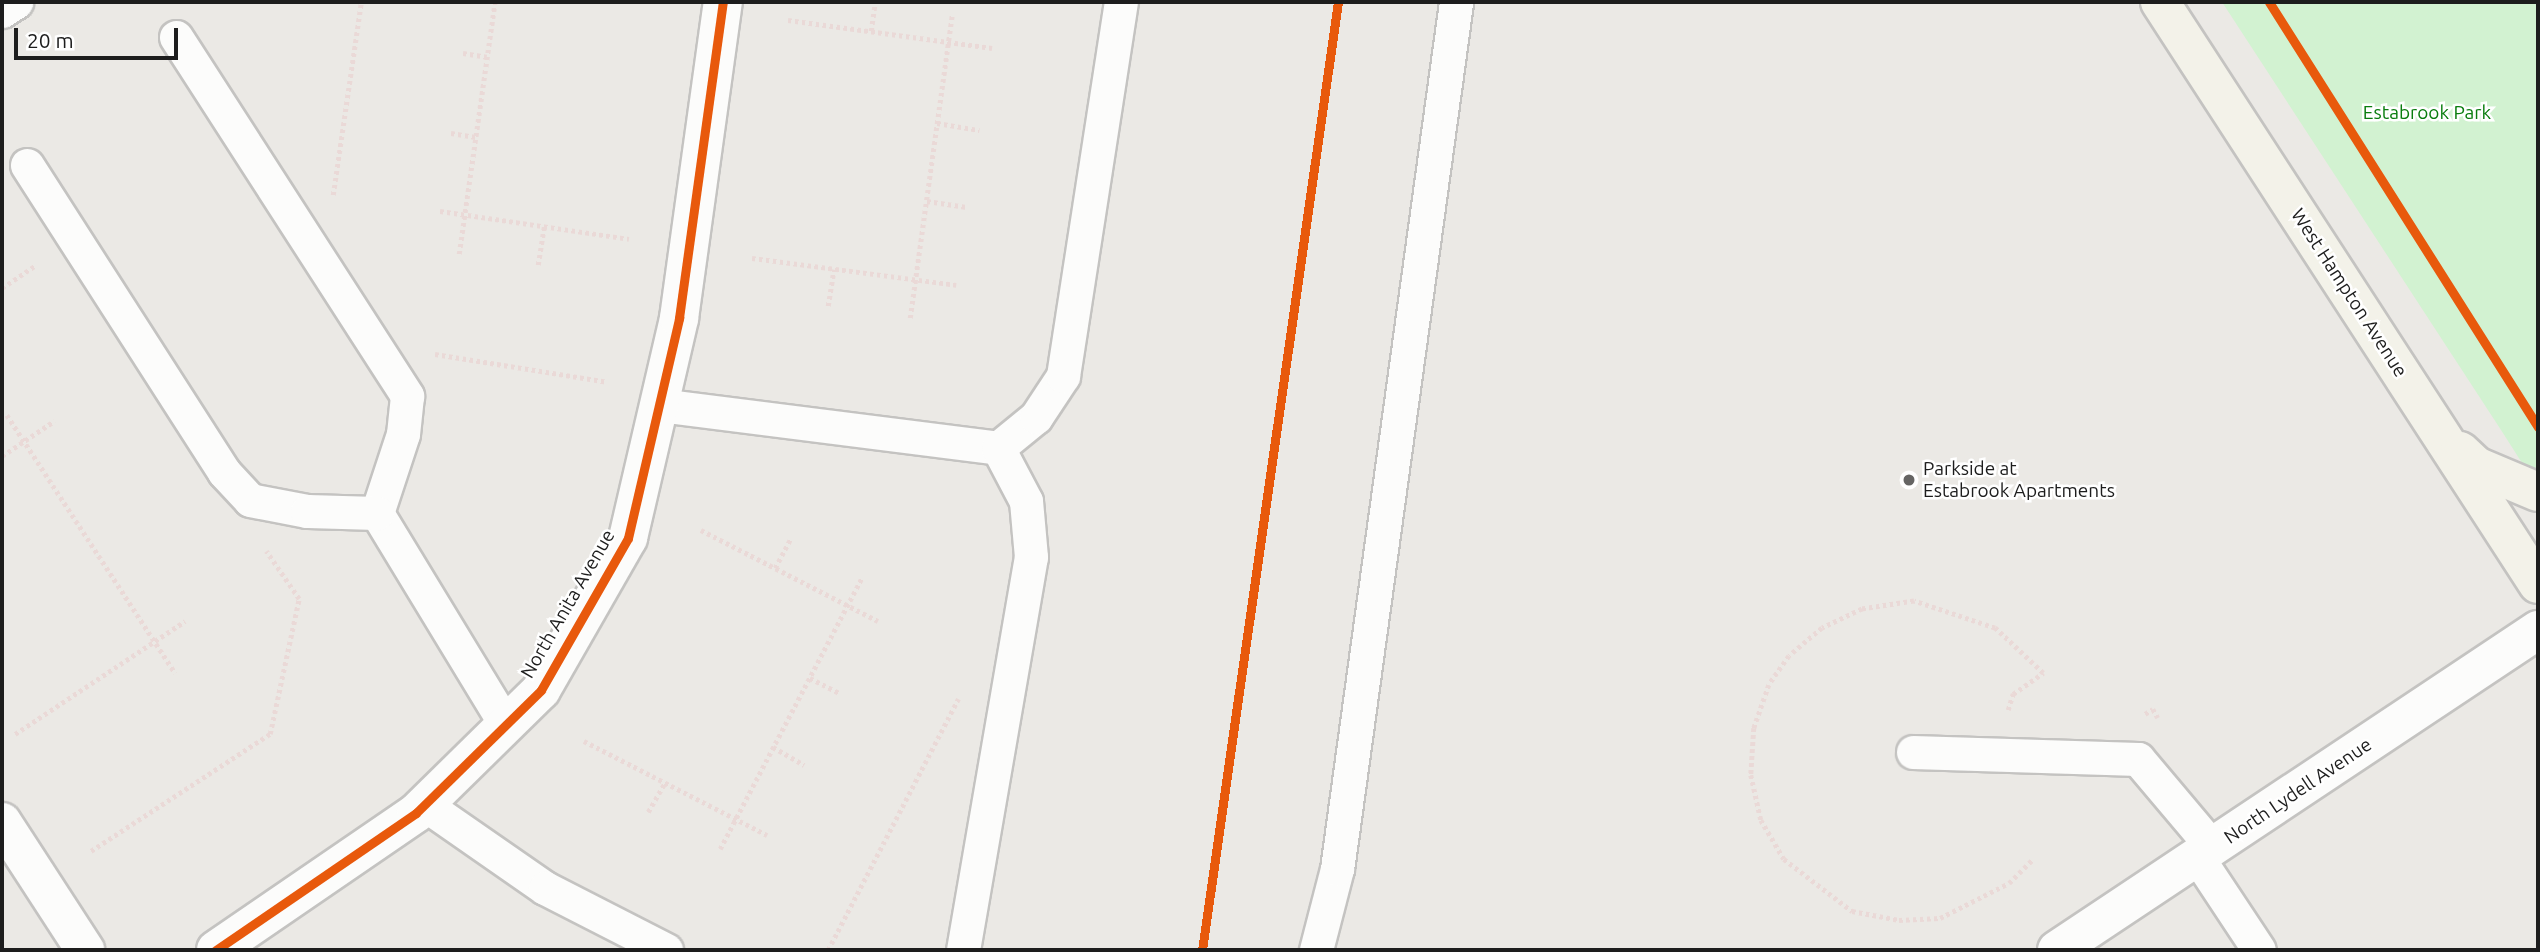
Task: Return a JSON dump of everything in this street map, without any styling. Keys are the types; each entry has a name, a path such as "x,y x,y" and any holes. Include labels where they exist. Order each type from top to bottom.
{"main road":[{"name":"West Hampton Avenue","path":"2160,2 2538,584"},
{"path":"2438,430 2476,466 2538,492"}],"street":[{"name":"North Anita Avenue","path":"216,950 424,804 541,690 628,538 679,318 723,2"},
{"name":"North Lydell Avenue","path":"2057,950 2538,630"},
{"path":"2,822 85,950"}],"lane":[{"path":"2,11 16,2"},
{"path":"659,405 999,448 1036,417 1063,376 1121,2"},
{"path":"1316,950 1337,869 1456,2"},
{"path":"176,37 407,396 403,434 377,513 506,725"},
{"path":"27,165 225,472 250,500 307,511 377,513"},
{"path":"963,950 1031,557 1026,501 999,448"},
{"path":"1913,752 2138,760 2205,853 2259,950"},
{"path":"424,804 545,888 666,950"}],"path":[{"path":"323,267 361,2"},
{"path":"459,254 495,2"},
{"path":"871,31 875,4"},
{"path":"910,318 952,15"},
{"path":"788,19 992,48"},
{"path":"463,53 487,57"},
{"path":"937,123 979,130"},
{"path":"452,133 476,137"},
{"path":"926,201 967,207"},
{"path":"440,211 629,239"},
{"path":"538,265 544,226"},
{"path":"752,258 956,285"},
{"path":"828,306 834,269"},
{"path":"373,344 607,382"},
{"path":"7,415 175,673"},
{"path":"2,456 54,421"},
{"path":"91,851 270,734 299,599 248,523 250,500"},
{"path":"701,530 878,621"},
{"path":"775,568 790,540"},
{"path":"720,849 862,577"},
{"path":"15,734 185,621"},
{"path":"810,678 840,693"},
{"path":"828,950 962,692"},
{"path":"584,741 767,835"},
{"path":"773,747 804,765"},
{"path":"648,812 665,783"}],"green space":[{"name":"Estabrook Park","path":"2222,2 2538,2 2538,488 2501,430"}],"cycle path":[{"path":"216,950 416,813 541,690 628,538 679,318 723,2"},
{"path":"1202,950 1338,2"},
{"path":"2269,2 2538,427"}],"place":[{"name":"Parkside at Estabrook Apartments","path":"1909,480"}]}
